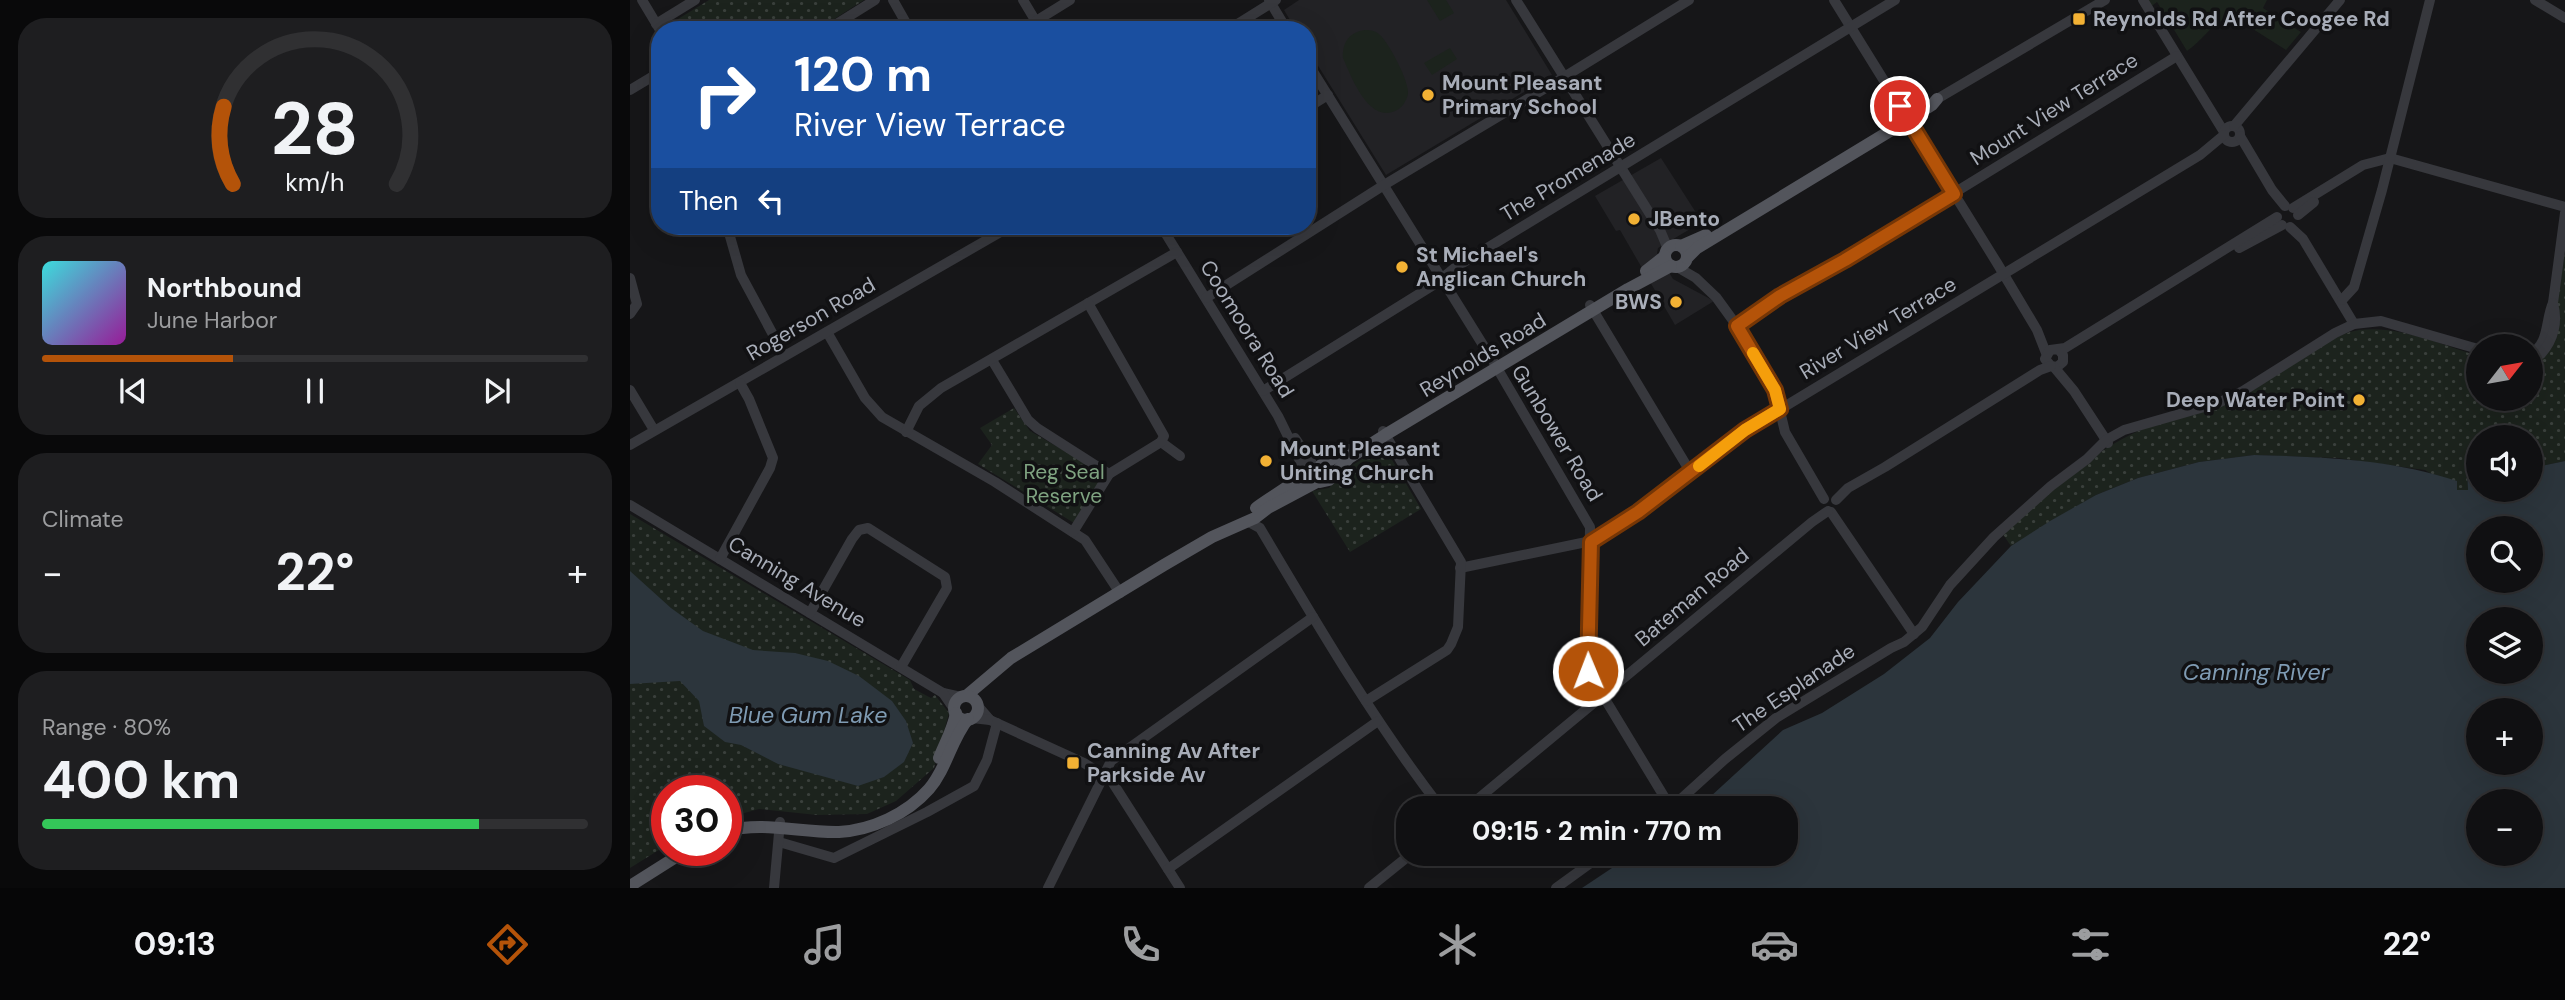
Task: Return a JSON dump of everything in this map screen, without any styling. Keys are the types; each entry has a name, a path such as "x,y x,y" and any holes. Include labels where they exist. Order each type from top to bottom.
{"main road":[{"name":"Reynolds Road","path":"1212,537 1224,526 1257,508 1269,497 1384,433 1592,308 1655,266 1716,234 1937,99"},
{"name":"Reynolds Road","path":"967,708 981,685 1011,658 1212,537 1260,514 1313,473"},
{"path":"742,823 838,832 888,819 906,809 932,786 947,762 967,708"},
{"path":"630,879 651,866"},
{"path":"630,886 662,866"}],"street":[{"path":"642,0 654,21"},
{"path":"666,21 695,0"},
{"path":"841,21 875,0"},
{"path":"894,0 905,21"},
{"path":"1023,0 1036,21"},
{"path":"1044,21 1070,0"},
{"path":"1517,0 1676,256 1716,297 1737,326 1775,390 1785,432 1849,537 1912,632"},
{"path":"1316,228 1689,0"},
{"path":"1834,0 2107,442"},
{"name":"The Promenade","path":"1263,391 1435,284 1442,277 1895,0"},
{"name":"Reynolds Road","path":"1937,99 2105,0"},
{"path":"2143,0 2211,112 2250,154 2342,300 2354,324"},
{"path":"2232,134 2340,0"},
{"path":"2342,300 2354,287 2382,190 2430,0"},
{"path":"2535,0 2565,18"},
{"path":"1242,21 1272,1 1282,21"},
{"name":"Mount View Terrace","path":"1737,326 1780,296 1845,260 2177,56"},
{"name":"Gunbower Road","path":"1316,76 1442,277 1590,526 1587,666 1591,680 1661,796"},
{"path":"630,90 651,77"},
{"path":"1316,102 1328,95"},
{"name":"River View Terrace","path":"1460,568 1591,542 1614,529 1691,473 1745,430 2232,134"},
{"name":"Bateman Road","path":"1482,796 1812,522 1830,503 2054,358 2363,171 2389,161"},
{"name":"Bateman Road","path":"2288,216 2363,165 2389,161 2565,207"},
{"path":"2376,167 2383,178 2382,190"},
{"path":"2543,340 2553,303 2565,213"},
{"path":"730,235 741,275 785,355"},
{"name":"Rogerson Road","path":"630,445 995,235"},
{"name":"Coomoora Road","path":"1167,235 1313,473"},
{"path":"1206,298 1305,235"},
{"path":"906,432 925,400 1177,252"},
{"path":"630,278 637,304 630,314"},
{"path":"1073,532 1109,474 1161,442 1164,436 1088,303"},
{"path":"2543,352 2549,343 2556,314 2553,303"},
{"path":"1592,308 1691,473"},
{"name":"The Esplanade","path":"1682,796 1776,718 1904,642 1912,632 1922,627 1950,585 1994,537 2051,486 2124,430 2218,403 2244,391 2335,333 2354,324 2381,321 2466,346"},
{"path":"827,332 881,417 956,458 1085,540 1120,593"},
{"path":"992,360 1028,420 1109,474"},
{"path":"720,559 771,468 773,458 740,383"},
{"path":"630,390 654,430"},
{"path":"1366,701 1451,644 1458,627 1458,556 1384,433"},
{"path":"1161,442 1180,456"},
{"name":"Canning Avenue","path":"630,505 967,708 1104,775 1121,793 1180,888"},
{"path":"1260,514 1260,528 1313,617 1405,762 1432,796"},
{"path":"1247,521 1260,528"},
{"path":"810,613 852,539 859,530 868,528 934,569 945,577 948,583 901,667"},
{"path":"1048,888 1111,761 1313,617"},
{"path":"779,842 834,858 928,813 974,786 987,760 993,721"},
{"path":"1168,869 1378,721"},
{"path":"774,888 780,825"},
{"path":"1369,888 1396,866"},
{"path":"1556,888 1586,866"}],"shaded area":[{"name":"Mount Pleasant Primary School","path":"1299,0 1506,0 1552,75 1386,175 1316,62 1316,21 1291,21 1284,10"},
{"path":"1661,158 1702,222 1658,248 1657,253 1673,279 1714,301 1675,325 1620,230 1616,231 1595,196"}],"green space":[{"path":"709,0 864,0 831,21 675,21"},
{"path":"1427,0 1446,0 1454,13 1440,21"},
{"path":"2143,0 2267,0 2263,8 2301,32 2286,50 2237,19 2231,21 2226,18 2187,51 2157,2 2148,9"},
{"path":"1365,30 1375,32 1384,39 1406,81 1407,97 1395,111 1385,113 1369,104 1356,86 1343,58 1348,39"},
{"path":"1450,48 1457,59 1432,75 1424,63"},
{"path":"2565,252 2565,461 2543,466 2543,425 2466,425 2466,490 2457,490 2425,470 2338,458 2254,455 2199,462 2138,478 2096,495 2011,546 2002,533 2089,460 2127,436 2148,427 2230,403 2261,386 2328,341 2359,330 2404,333 2466,352 2466,411 2543,411 2543,343 2552,332"},
{"name":"Reg Seal Reserve","path":"1014,408 1030,431 1106,475 1074,523 978,464 992,445 980,428"},
{"path":"1385,448 1421,509 1350,552 1312,491 1329,488 1349,467"},
{"path":"630,514 910,680 914,689 931,698 935,695 949,713 934,768 896,801 867,814 817,815 759,809 742,814 742,775 651,775 651,855 630,868"}],"water":[{"name":"Canning River","path":"2254,455 2331,458 2407,468 2457,481 2457,490 2466,490 2466,502 2543,502 2543,466 2565,461 2565,888 1582,888 1615,866 1798,866 1798,796 1711,796 1783,730 1822,713 1884,674 1930,638 1958,602 2011,546 2096,495 2138,478 2199,462"},
{"name":"Blue Gum Lake","path":"630,571 671,608 703,631 753,650 795,653 828,661 859,676 892,701 906,721 913,743 904,762 884,777 858,786 778,764 741,745 725,742 704,726 699,701 680,681 630,684"}],"slow traffic":[{"path":"1699,466 1745,430 1780,409 1775,390 1753,353"}],"place":[{"name":"Reynolds Rd After Coogee Rd","path":"2079,19"},
{"name":"Mount Pleasant Primary School","path":"1428,95"},
{"name":"JBento","path":"1634,219"},
{"name":"St Michael's Anglican Church","path":"1402,267"},
{"name":"BWS","path":"1676,302"},
{"name":"Deep Water Point","path":"2359,400"},
{"name":"Mount Pleasant Uniting Church","path":"1266,461"},
{"name":"Canning Av After Parkside Av","path":"1073,763"}],"route":[{"path":"1588,671 1591,542 1638,512 1745,430 1780,409 1775,390 1737,326 1780,296 1954,194 1900,106"}]}
